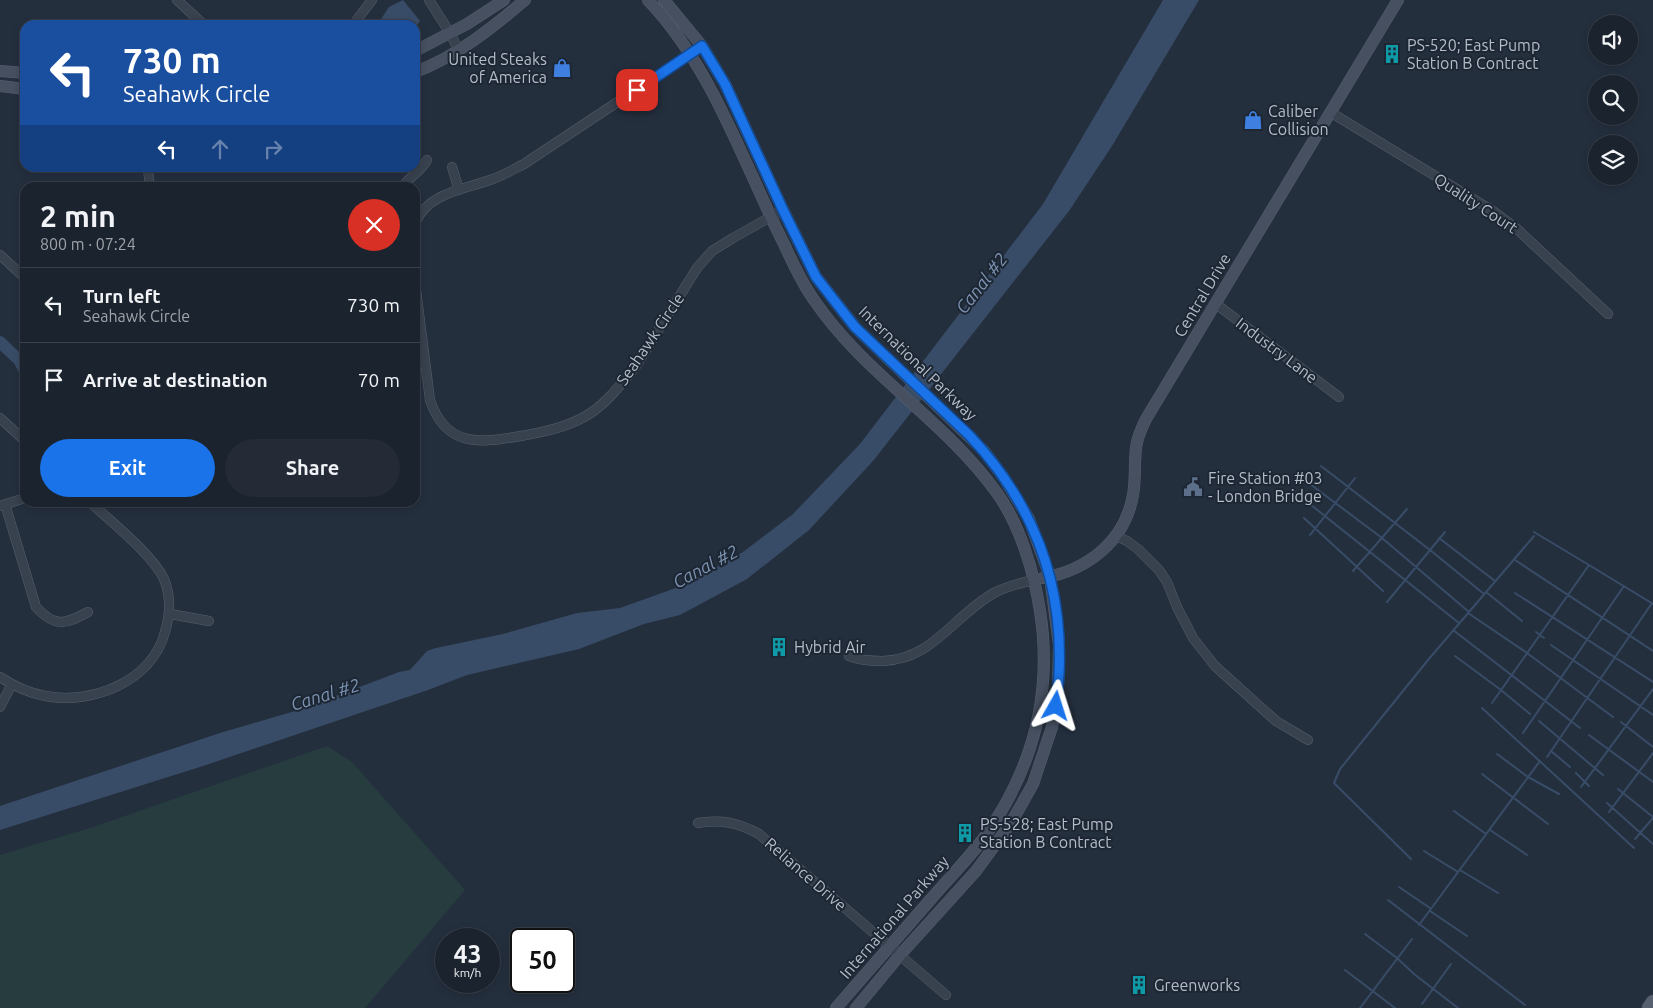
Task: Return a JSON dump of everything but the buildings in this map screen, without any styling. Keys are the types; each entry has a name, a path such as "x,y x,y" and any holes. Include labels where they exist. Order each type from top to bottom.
{"main road":[{"path":"420,48 467,24 504,0"},
{"path":"420,70 476,39 525,0"},
{"name":"International Parkway","path":"648,0 671,27 710,88 805,287 823,313 849,344 964,453 997,493 1007,509 1019,537 1034,580 1043,629 1043,692 1035,733 1024,764 1009,796 982,840 836,1008"},
{"name":"International Parkway","path":"664,0 702,46 725,84 816,277 855,327 984,450 1029,519 1050,577 1059,645 1058,689 1052,727 1038,773 1011,823 996,845 966,883 900,955 856,1008"},
{"name":"Central Drive","path":"1034,580 1050,577 1081,566 1103,552 1116,536 1131,505 1139,434 1398,0"},
{"path":"0,71 20,73"},
{"path":"0,86 20,88"},
{"path":"1649,1008 1653,1002"}],"street":[{"path":"177,0 199,20"},
{"path":"357,20 372,0"},
{"path":"430,0 458,49"},
{"path":"420,213 438,197 495,178 524,164 702,46"},
{"name":"Quality Court","path":"1330,112 1493,211 1518,229 1608,314"},
{"path":"420,170 427,160"},
{"path":"452,167 459,190"},
{"path":"405,182 418,172"},
{"name":"Seahawk Circle","path":"420,321 430,400 437,416 445,427 455,435 472,441 488,441 553,430 584,416 612,394 636,366 697,268 712,251 783,210"},
{"path":"0,255 20,273"},
{"name":"Industry Lane","path":"1216,304 1339,397"},
{"path":"0,418 20,436"},
{"path":"20,500 2,505 36,607 46,617 68,623 88,612"},
{"path":"0,677 35,694 61,698 91,695 116,686 142,671 150,662 164,637 170,614 166,586 161,574 149,558 95,507"},
{"path":"1116,536 1138,549 1159,570 1167,582 1177,607 1194,638 1215,666 1276,721 1308,740"},
{"path":"849,656 864,660 886,661 913,655 934,643 980,602 994,593 1016,583 1034,580"},
{"path":"170,614 209,621"},
{"path":"0,707 12,684"},
{"name":"Reliance Drive","path":"698,823 729,822 747,827 760,834 946,996"}],"green space":[{"path":"327,746 352,762 465,890 365,1008 0,1008 0,855 93,827"}],"water":[{"path":"403,0 419,20 380,20 389,7"},
{"path":"1163,0 1199,0 1112,146 1069,211 873,461 809,530 747,579 680,615 644,624 579,649 467,675 203,766 0,830 0,806 223,732 302,709 399,672 410,670 427,651 436,648 503,634 577,613 620,608 684,585 743,552 793,514 860,444 1043,204"}],"waterway":[{"path":"0,342 20,362"},
{"path":"1321,466 1484,594"},
{"path":"1302,478 1382,538 1469,612"},
{"path":"1310,535 1355,478"},
{"path":"1291,489 1459,623"},
{"path":"1353,571 1407,509"},
{"path":"1304,518 1383,591"},
{"path":"1387,602 1445,532"},
{"path":"1492,703 1589,565 1534,532"},
{"path":"1411,859 1334,783 1340,769 1428,660 1534,536"},
{"path":"1439,538 1495,581"},
{"path":"1515,560 1653,651"},
{"path":"1589,565 1653,604"},
{"path":"1523,733 1624,586"},
{"path":"1486,592 1522,621"},
{"path":"1515,593 1653,682"},
{"path":"1547,757 1652,603"},
{"path":"1468,613 1527,653 1613,717"},
{"path":"1453,630 1580,728"},
{"path":"1536,632 1544,638"},
{"path":"1551,645 1653,715"},
{"path":"1455,656 1530,714"},
{"path":"1581,787 1653,689"},
{"path":"1482,708 1634,848"},
{"path":"1539,721 1603,775"},
{"path":"1621,722 1653,747"},
{"path":"1589,735 1653,782"},
{"path":"1551,751 1570,767"},
{"path":"1609,812 1653,753"},
{"path":"1497,754 1528,777 1559,794"},
{"path":"1419,925 1540,761"},
{"path":"1576,773 1589,786"},
{"path":"1482,774 1548,824"},
{"path":"1618,789 1653,817"},
{"path":"1607,803 1653,844"},
{"path":"1454,811 1486,834"},
{"path":"1635,839 1653,818"},
{"path":"1490,830 1527,855"},
{"path":"1424,851 1458,872"},
{"path":"1460,870 1498,893"},
{"path":"1399,887 1430,908"},
{"path":"1388,900 1525,1005"},
{"path":"1430,911 1467,936"},
{"path":"1365,934 1458,1008"},
{"path":"1360,1008 1412,939"},
{"path":"1422,1004 1451,964"},
{"path":"1345,970 1395,1008"}],"place":[{"name":"PS-520; East Pump Station B Contract","path":"1392,54"},
{"name":"United Steaks of America","path":"562,68"},
{"name":"Caliber Collision","path":"1253,120"},
{"name":"Fire Station #03 - London Bridge","path":"1193,487"},
{"name":"Hybrid Air","path":"779,647"},
{"name":"PS-528; East Pump Station B Contract","path":"965,833"},
{"name":"Greenworks","path":"1139,985"}],"route":[{"path":"637,90 702,46 725,84 816,277 855,327 984,450 1004,478 1029,519 1047,563 1059,645 1060,667 1056,706"}],"water label":[{"name":"Canal #2","path":"981,283"},
{"name":"Canal #2","path":"705,566"},
{"name":"Canal #2","path":"325,694"}]}
